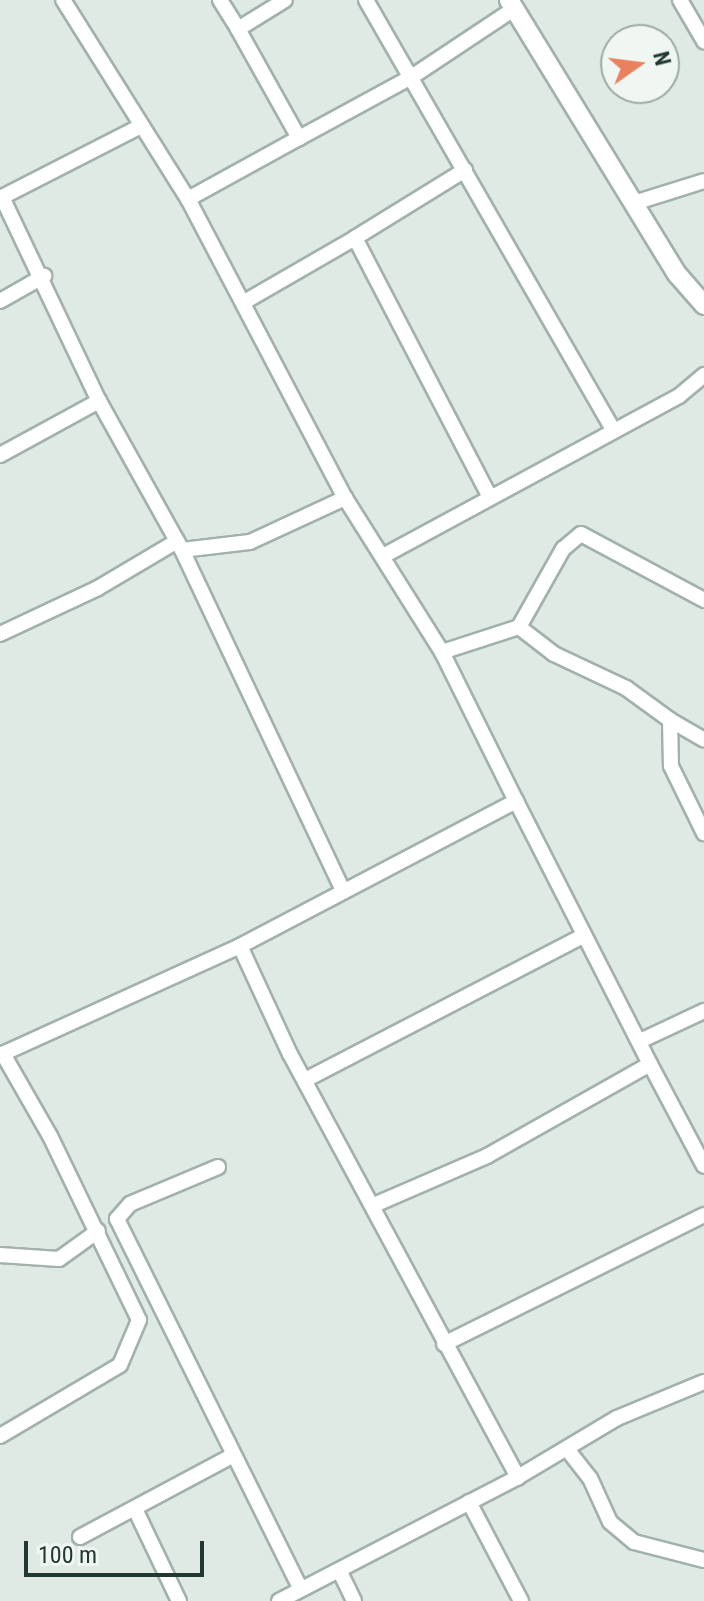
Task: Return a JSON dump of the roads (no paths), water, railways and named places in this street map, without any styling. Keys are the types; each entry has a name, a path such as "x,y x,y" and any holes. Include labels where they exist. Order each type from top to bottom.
{"street":[{"path":"63,0 188,199 246,301 345,498 385,555 442,652 583,936 704,1166"},
{"path":"220,0 299,138"},
{"path":"238,29 285,0"},
{"path":"366,0 413,76 613,429"},
{"path":"680,0 704,41"},
{"path":"188,199 413,76 512,4 677,274 704,305"},
{"path":"141,126 1,195 44,276 99,401 179,546 342,888"},
{"path":"246,301 465,170"},
{"path":"634,203 704,181"},
{"path":"355,238 490,497"},
{"path":"0,301 44,276"},
{"path":"385,555 679,396 704,375"},
{"path":"0,455 99,401"},
{"path":"0,634 179,546 250,542 345,498"},
{"path":"442,652 519,627 563,549 581,534 704,600"},
{"path":"519,627 554,654 626,688 704,740"},
{"path":"670,720 671,766 704,833"},
{"path":"0,1436 120,1365 132,1346 139,1320 98,1231 1,1055 240,946 342,888 516,801"},
{"path":"305,1080 583,936"},
{"path":"240,946 305,1080 518,1477"},
{"path":"640,1041 704,1011"},
{"path":"374,1205 487,1156 650,1064"},
{"path":"218,1167 130,1204 117,1219 232,1456 301,1589"},
{"path":"444,1344 704,1215"},
{"path":"0,1255 59,1259 98,1231"},
{"path":"279,1601 518,1477 617,1418 704,1382"},
{"path":"567,1449 590,1478 610,1522 634,1542 704,1560"},
{"path":"80,1537 136,1511 232,1456"},
{"path":"469,1502 521,1601"},
{"path":"136,1511 179,1601"},
{"path":"340,1572 354,1601"}]}
